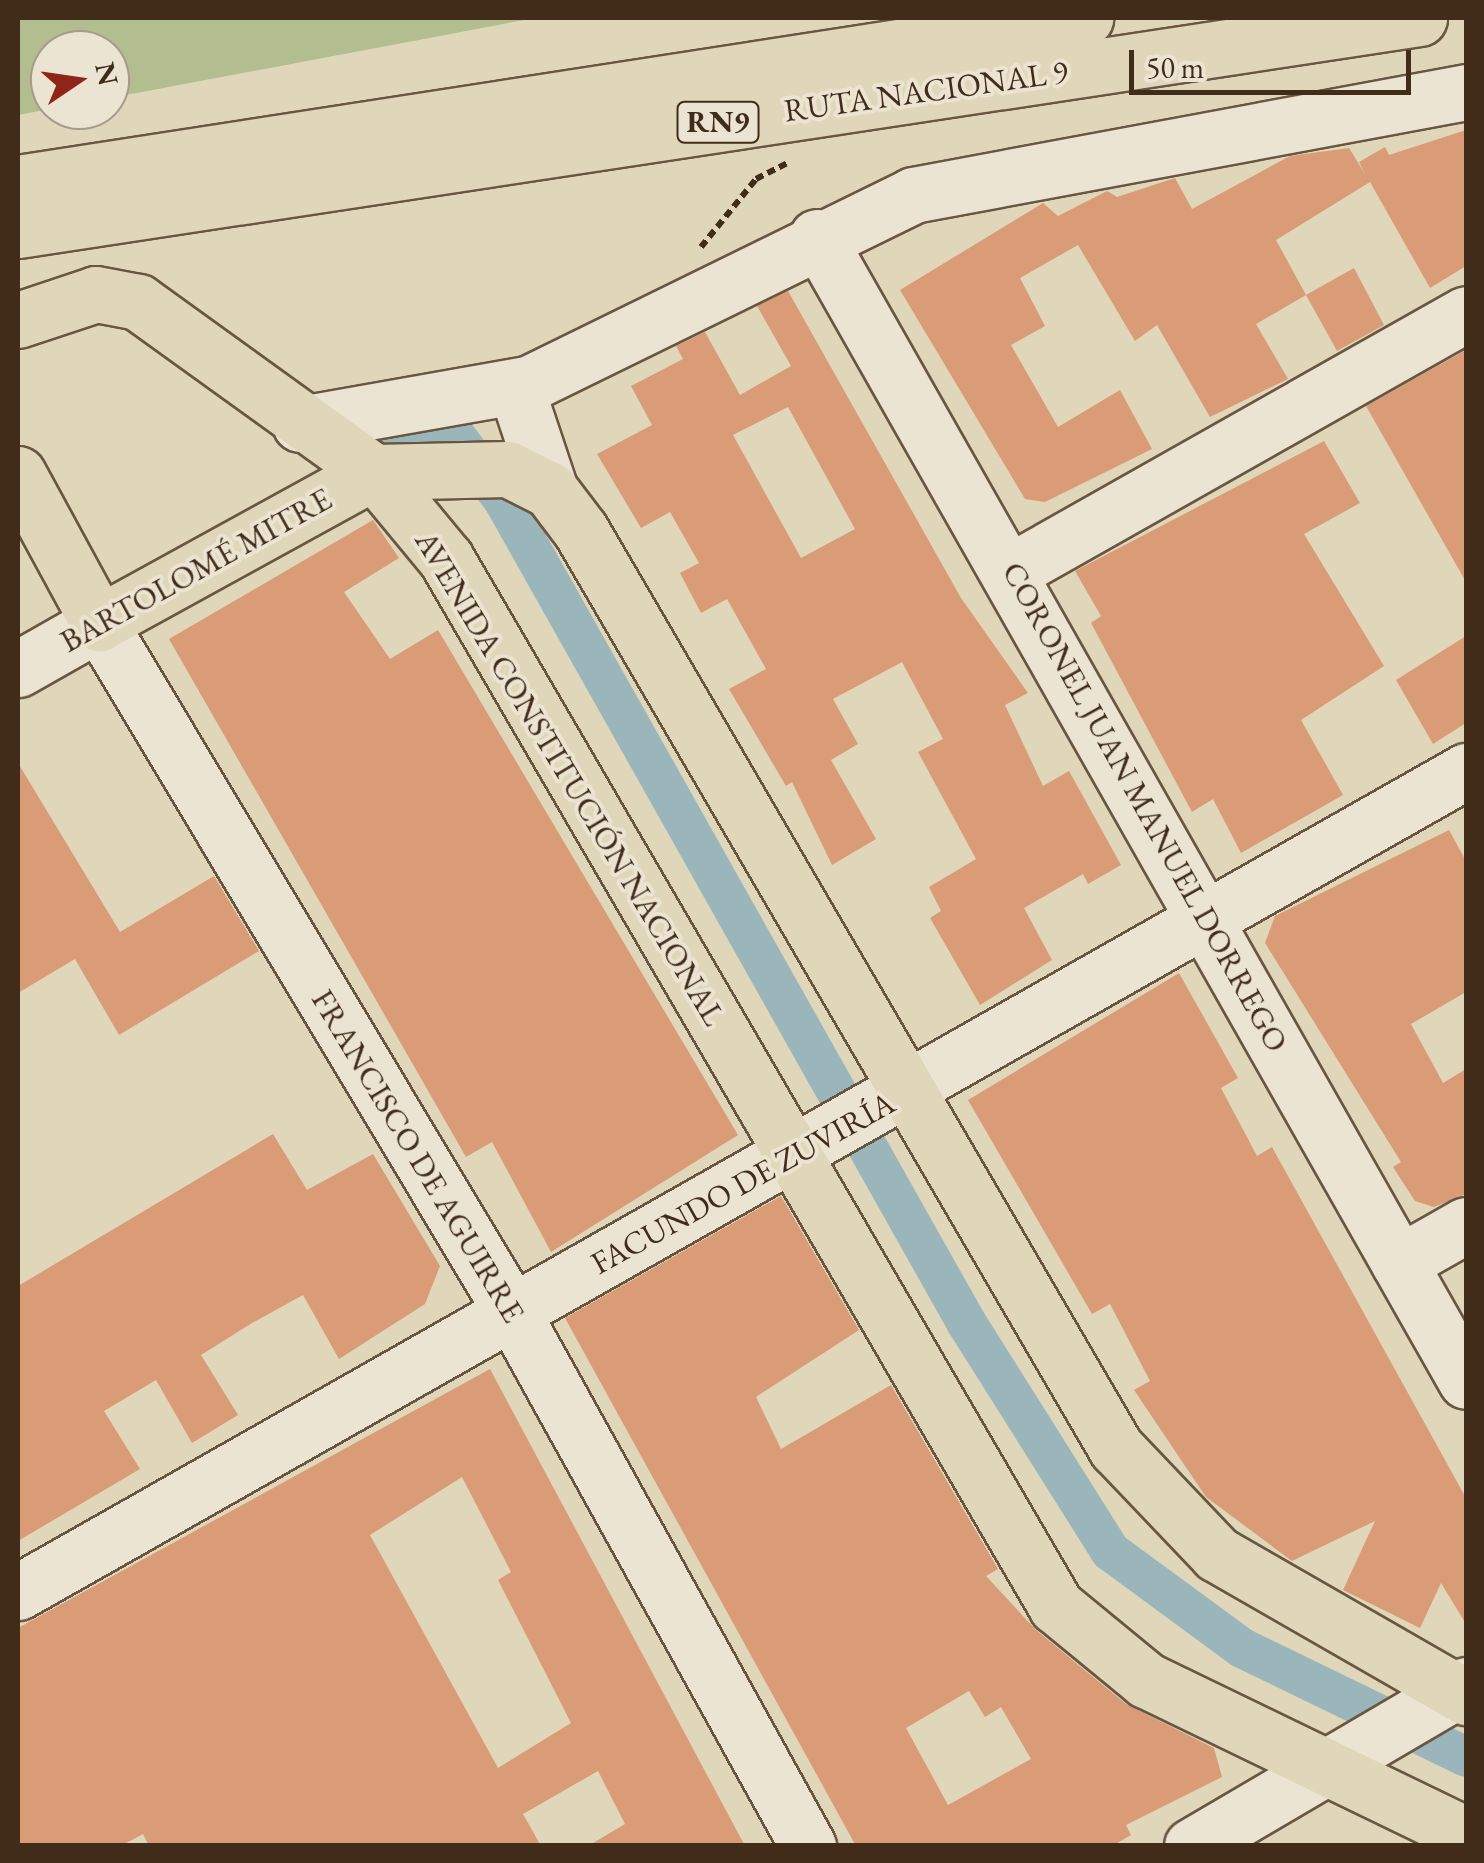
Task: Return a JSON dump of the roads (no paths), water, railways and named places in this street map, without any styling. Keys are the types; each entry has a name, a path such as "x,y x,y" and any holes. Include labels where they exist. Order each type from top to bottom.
{"main road":[{"name":"RUTA NACIONAL 9","path":"18,183 1084,18"},
{"name":"RUTA NACIONAL 9","path":"18,230 1419,18"},
{"name":"AVENIDA CONSTITUCIÓN NACIONAL","path":"18,320 96,294 138,302 300,424 396,470 446,559 807,1148 1056,1606 1146,1680 1324,1770 1466,1835"},
{"path":"396,470 529,480 581,531 891,1102 1144,1484 1252,1578 1460,1692"},
{"name":"BARTOLOMÉ MITRE","path":"99,622 396,470"},
{"name":"FRANCISCO DE AGUIRRE","path":"18,474 99,622"}],"street":[{"path":"300,424 516,388 817,237 913,195 1466,92"},
{"name":"CORONEL JUAN MANUEL DORREGO","path":"817,237 1013,570 1210,917 1466,1381"},
{"path":"1013,570 1466,314"},
{"path":"516,388 529,480"},
{"name":"BARTOLOMÉ MITRE","path":"18,670 99,622"},
{"name":"FRANCISCO DE AGUIRRE","path":"99,622 512,1312 808,1846"},
{"name":"FACUNDO DE ZUVIRÍA","path":"18,1592 891,1102 1466,771"},
{"path":"1399,1263 1466,1226"},
{"path":"1192,1846 1460,1692"}],"waterway":[{"path":"362,428 455,435 504,501 966,1322 1110,1551 1242,1648 1466,1757"}]}
